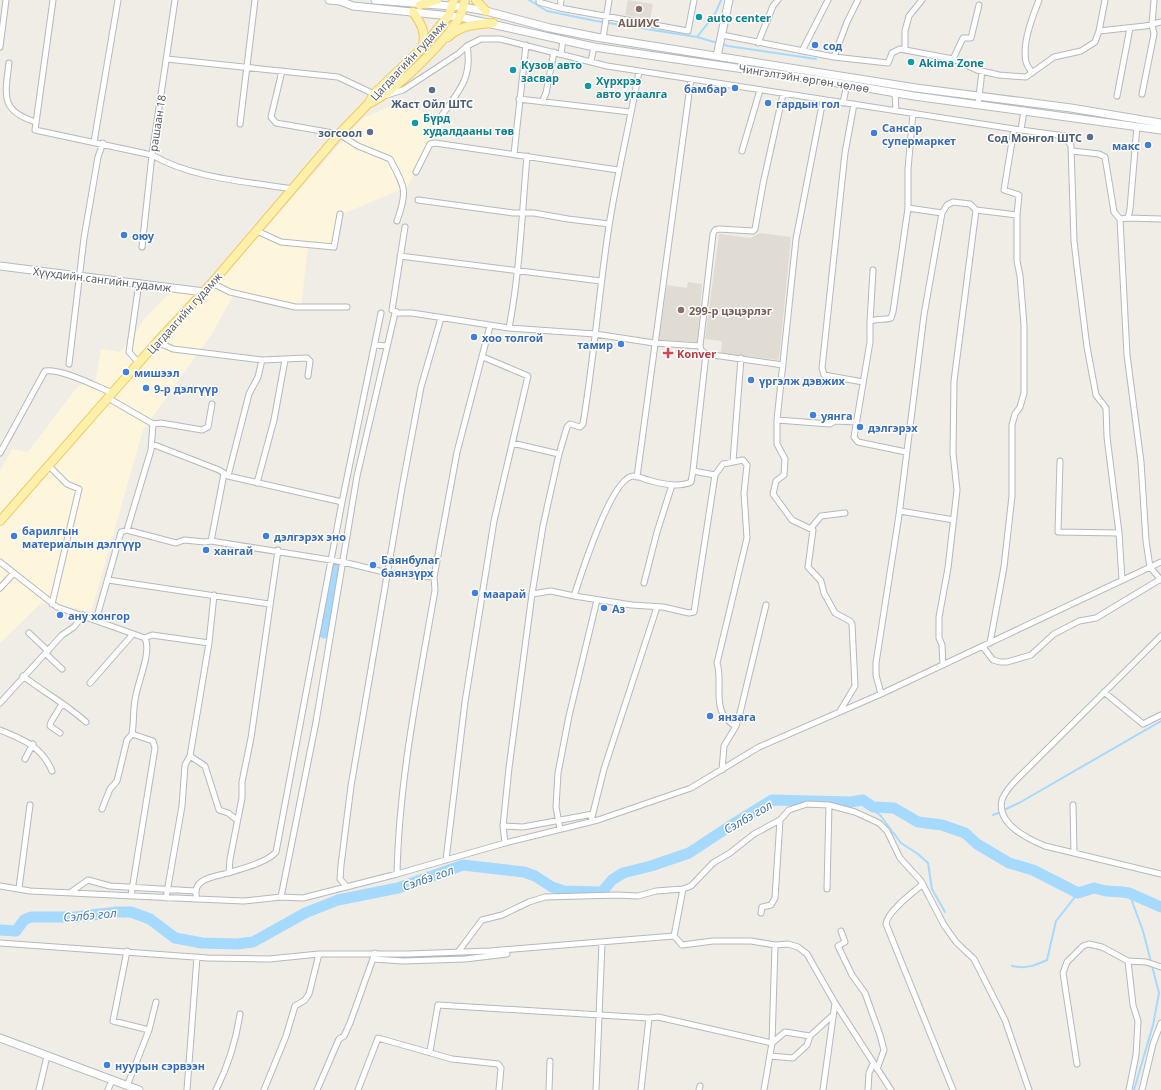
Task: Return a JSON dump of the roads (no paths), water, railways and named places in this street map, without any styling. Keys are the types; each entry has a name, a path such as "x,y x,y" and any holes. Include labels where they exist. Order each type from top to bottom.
{"main road":[{"name":"Чингэлтэйн өргөн чөлөө","path":"329,0 342,0 353,6 449,15 493,23 594,47 1161,130"},
{"name":"Чингэлтэйн өргөн чөлөө","path":"375,0 420,5 464,3 550,28 602,38 1161,123"},
{"path":"420,5 437,0"},
{"path":"476,0 486,10"},
{"path":"717,56 729,0"},
{"name":"Цагдаагийн гудамж","path":"0,521 138,363 212,283 339,134 368,104 374,94 422,48 449,15 454,3"},
{"path":"460,17 464,3"},
{"path":"413,12 424,31 422,48"},
{"name":"Цагдаагийн гудамж","path":"368,104 383,96 428,54 460,17"},
{"path":"428,54 455,31 467,26 493,23"},
{"name":"Хүүхдийн сангийн гудамж","path":"0,266 204,292"},
{"path":"0,1038 139,1090"}],"street":[{"path":"0,47 6,0"},
{"path":"53,0 35,130 103,143 152,155 168,164 188,172 292,189"},
{"path":"94,142 118,0"},
{"name":"рашаан 18","path":"142,247 152,155 175,0"},
{"path":"240,124 255,0"},
{"path":"533,0 560,8 688,31 694,0"},
{"path":"560,8 561,0"},
{"path":"602,38 609,0"},
{"path":"758,43 773,6 778,0"},
{"path":"802,51 828,0"},
{"path":"834,57 847,22 858,0"},
{"path":"905,50 905,32 909,16 922,0"},
{"path":"1032,73 1026,63 1025,50 1032,18 1039,0"},
{"path":"721,41 758,43 834,57 888,64 892,53 900,49 952,59 982,71 999,75 1026,77 1054,57 1082,51 1095,42 1099,31 1105,0"},
{"path":"1142,94 1154,34 1152,24 1154,0"},
{"path":"952,59 963,38 971,38 980,5"},
{"path":"1099,31 1130,28 1161,22"},
{"path":"1117,96 1130,28"},
{"path":"383,96 403,90 458,54 467,46 481,39 500,39 607,66 1065,136 1069,140 1072,151 1074,241 1084,327 1096,396 1106,408 1107,437 1119,533 1122,580"},
{"path":"561,54 563,40"},
{"path":"514,154 526,45"},
{"path":"440,118 452,103 465,80 468,63 467,46"},
{"path":"591,61 594,47"},
{"path":"542,102 546,93 554,52"},
{"path":"167,59 338,77 374,94"},
{"path":"9,63 5,96 9,108 18,117 36,122"},
{"path":"505,843 503,826 532,594 543,526 559,454 568,425 582,426 592,368 600,281 609,224 618,170 639,71"},
{"path":"978,104 982,71"},
{"path":"282,72 271,117 273,121 276,124 339,134 358,146 390,160 404,189 405,195 397,221"},
{"path":"636,477 691,79"},
{"path":"843,103 847,84"},
{"path":"742,151 760,90"},
{"path":"895,92 896,111"},
{"path":"783,94 763,184 755,229 753,231 719,229 715,230 713,234 700,346 701,350 706,354 783,365"},
{"path":"519,99 630,112"},
{"path":"823,100 796,239 777,420 777,444 785,459 784,475 776,481 773,494 792,520 813,530 814,535 808,567 821,581 824,593 836,613 850,621 852,624 855,686 840,712"},
{"path":"854,104 845,153 822,368 823,373 827,376 863,382"},
{"path":"1021,130 1024,110"},
{"path":"870,322 876,318 891,318 893,312 908,208 908,169 913,113"},
{"path":"1128,218 1131,202 1137,126"},
{"path":"990,643 1004,567 1012,496 1012,425 1024,393 1024,325 1020,276 1017,261 1017,215 1019,195 1004,190 1014,129"},
{"path":"69,364 79,276 90,200 98,157 103,143"},
{"path":"416,172 430,144 455,144 618,170"},
{"path":"983,647 993,660 1000,662 1007,662 1031,655 1054,634 1079,622 1096,618 1160,580 1150,567 1141,462 1127,355 1120,219 1114,212 1105,156 1072,151"},
{"path":"509,328 515,299 528,156"},
{"path":"418,200 609,224"},
{"path":"881,694 876,675 876,663 900,511 906,452 924,315 942,213 946,205 953,202 970,204 976,210 1017,215"},
{"path":"908,208 942,213"},
{"path":"942,665 942,645 939,638 939,617 954,520 957,490 953,453 954,387 976,210"},
{"path":"257,231 281,242 334,247 340,214"},
{"path":"1120,219 1161,219"},
{"path":"405,227 392,310 490,326 595,334 654,343 700,346"},
{"path":"400,256 517,269 600,281"},
{"path":"873,270 870,342 854,437 856,442 906,452"},
{"path":"138,363 129,352 139,283"},
{"path":"212,283 230,292 295,307 347,307"},
{"path":"281,897 316,722 357,476 394,316 397,312"},
{"path":"197,899 195,892 197,886 204,880 213,875 229,873 270,858 276,852 342,502 381,313"},
{"path":"347,887 340,879 342,847 388,573 422,387 441,318"},
{"path":"397,874 402,798 435,590 434,578 457,452 490,326"},
{"path":"157,342 174,349 262,360 307,358 310,361 308,376"},
{"path":"375,345 387,346"},
{"path":"574,596 591,546 609,505 625,480 634,476 672,485 691,482 706,354"},
{"path":"446,860 465,702 494,521 528,376 483,357"},
{"path":"733,461 741,358"},
{"path":"211,540 213,524 226,474 249,394 258,377 262,360"},
{"path":"257,483 274,420 285,360"},
{"path":"0,453 45,371 50,370 66,375 110,395 153,424 161,423 202,430 208,427 212,404"},
{"path":"777,420 830,424 835,421 857,422"},
{"path":"127,530 152,444 153,424"},
{"path":"512,443 559,454"},
{"path":"152,444 226,474 257,483 342,502"},
{"path":"532,594 551,592 689,613 694,612 715,475 723,464 743,460 747,465 744,493 747,538 718,655 720,676 718,698 720,708 728,722 736,726"},
{"path":"1060,460 1058,532 1119,533"},
{"path":"49,466 67,484 79,489 52,604"},
{"path":"693,471 715,475"},
{"path":"644,583 657,532 672,485"},
{"path":"900,511 954,520"},
{"path":"811,528 820,516 845,513"},
{"path":"96,620 121,532 127,530 176,543 184,540 205,542 211,540 343,562 388,573 434,578"},
{"path":"229,873 242,798 242,782 251,738 269,604 278,550"},
{"path":"0,562 13,574 57,607 145,638 152,635 209,643"},
{"path":"0,886 30,891 166,898 244,901 281,897 303,898 397,874 560,828 591,821 682,792 701,784 759,747 881,694 1161,562"},
{"path":"0,588 13,574"},
{"path":"108,580 269,604"},
{"path":"166,898 182,806 185,765 190,756 209,643 214,595"},
{"path":"560,828 556,791 558,774 597,600"},
{"path":"722,770 724,746 736,726 766,605"},
{"path":"591,821 604,769 657,607"},
{"path":"0,703 68,629 74,626 83,615"},
{"path":"29,633 62,670"},
{"path":"90,683 133,634"},
{"path":"1161,636 1014,782 1004,794 1001,801 1007,822 1029,840 1045,846 1161,874"},
{"path":"102,809 110,789 117,781 127,740 132,734 135,716 134,701 147,648 145,638"},
{"path":"24,676 86,722"},
{"path":"1104,692 1143,724 1161,715"},
{"path":"60,733 50,726 62,704"},
{"path":"0,730 33,744 43,754 52,771"},
{"path":"131,896 155,748 153,741 132,734"},
{"path":"25,759 33,744"},
{"path":"190,756 205,766 219,810 228,813 237,820"},
{"path":"458,952 482,920 502,915 540,899 617,895 638,896 656,891 683,889 691,886 713,863 730,853 754,834 780,820 789,810 807,804 829,805 855,812 879,824 887,831 900,858 921,881 944,925 956,942 974,958 1004,1020 1029,1090"},
{"path":"19,888 30,805"},
{"path":"827,889 829,805"},
{"path":"1073,805 1074,853"},
{"path":"503,826 523,827 593,814"},
{"path":"761,913 762,907 771,905 776,898 780,820"},
{"path":"71,892 88,880 110,886 195,892"},
{"path":"922,885 896,908 888,918 886,924 953,1090"},
{"path":"674,936 683,889"},
{"path":"841,931 845,942 838,946 852,976 865,993 884,1050 877,1069"},
{"path":"0,943 197,957 269,959 319,954 408,954 458,952 602,943 674,936"},
{"path":"674,936 682,945 713,940 761,941 775,945 788,944 798,947 807,954 835,1003 891,1090"},
{"path":"596,1090 602,943"},
{"path":"1077,1064 1063,973 1067,962 1083,946 1089,944 1102,947 1128,961 1146,962 1159,966"},
{"path":"764,1090 772,1043 775,945"},
{"path":"127,951 113,1021 149,1030"},
{"path":"317,1090 339,1039 344,1036 350,1023 375,953"},
{"path":"264,1090 286,1036 295,1006 305,1000 309,994 319,954"},
{"path":"373,959 465,959 508,954"},
{"path":"187,1090 197,957"},
{"path":"1128,961 1133,1005 1138,1021 1136,1055 1129,1090"},
{"path":"127,1086 149,1030 156,1002"},
{"path":"822,1090 835,1003"},
{"path":"430,1051 438,1005 649,1018 658,1017 691,1023 772,1043"},
{"path":"216,1090 224,1074 236,1037 240,1014"},
{"path":"770,1056 793,1058 807,1045 810,1036 833,1015"},
{"path":"641,1090 649,1018"},
{"path":"1142,1090 1161,1023"},
{"path":"772,1043 782,1034 788,1032 810,1036"},
{"path":"358,1090 378,1038 430,1051 452,1059 498,1064 501,1068 500,1090"},
{"path":"39,1090 47,1056"},
{"path":"549,1090 550,1061"},
{"path":"868,1090 869,1073 873,1064"},
{"path":"108,1090 112,1080"}],"waterway":[{"path":"529,0 547,11 596,21 697,37 728,46 816,59"},
{"path":"697,37 715,14 721,0"},
{"path":"324,633 337,566"},
{"path":"1006,809 1019,803 1161,721"},
{"name":"Сэлбэ гол","path":"0,930 16,931 24,920 31,917 75,917 117,912 131,912 150,919 175,938 202,943 237,944 253,942 305,913 338,900 398,888 463,865 524,872 535,876 552,887 564,891 602,892 612,880 623,873 651,866 689,853 772,800 851,802 863,800 873,807 894,808 918,822 942,825 965,833 977,844 1009,863 1033,870 1078,893 1094,888 1106,891 1129,893 1161,907"},
{"name":"Сэлбэ гол","path":"851,802 865,804 880,815 901,843 918,854 928,863 932,889 945,912"},
{"path":"993,815 998,813"},
{"name":"Сэлбэ гол","path":"1012,966 1030,966 1047,960 1056,921 1078,893"},
{"path":"1129,893 1143,931 1159,993 1153,1025 1134,1090"}],"place":[{"name":"АШИУС","path":"639,9"},
{"name":"auto center","path":"699,17"},
{"name":"сод","path":"815,45"},
{"name":"Akima Zone","path":"911,62"},
{"name":"Кузов авто засвар","path":"513,70"},
{"name":"Хүрхрээ авто угаалга","path":"588,86"},
{"name":"бамбар","path":"735,88"},
{"name":"Жаст Ойл ШТС","path":"432,90"},
{"name":"гардын гол","path":"768,103"},
{"name":"Бүрд худалдааны төв","path":"415,123"},
{"name":"зогсоол","path":"370,132"},
{"name":"Сансар супермаркет","path":"874,133"},
{"name":"Сод Монгол ШТС","path":"1090,137"},
{"name":"макс","path":"1148,145"},
{"name":"оюу","path":"124,235"},
{"name":"299-р цэцэрлэг","path":"681,310"},
{"name":"хоо толгой","path":"474,337"},
{"name":"тамир","path":"621,344"},
{"name":"Konver","path":"668,353"},
{"name":"мишээл","path":"126,372"},
{"name":"үргэлж дэвжих","path":"751,380"},
{"name":"9-р дэлгүүр","path":"146,388"},
{"name":"уянга","path":"813,415"},
{"name":"дэлгэрэх","path":"860,427"},
{"name":"барилгын материалын дэлгүүр","path":"14,536"},
{"name":"дэлгэрэх эно","path":"266,536"},
{"name":"хангай","path":"206,550"},
{"name":"Баянбулаг баянзүрх","path":"373,565"},
{"name":"маарай","path":"475,593"},
{"name":"Аз","path":"604,608"},
{"name":"ану хонгор","path":"60,615"},
{"name":"янзага","path":"710,716"},
{"name":"нуурын сэрвээн","path":"107,1065"}]}
